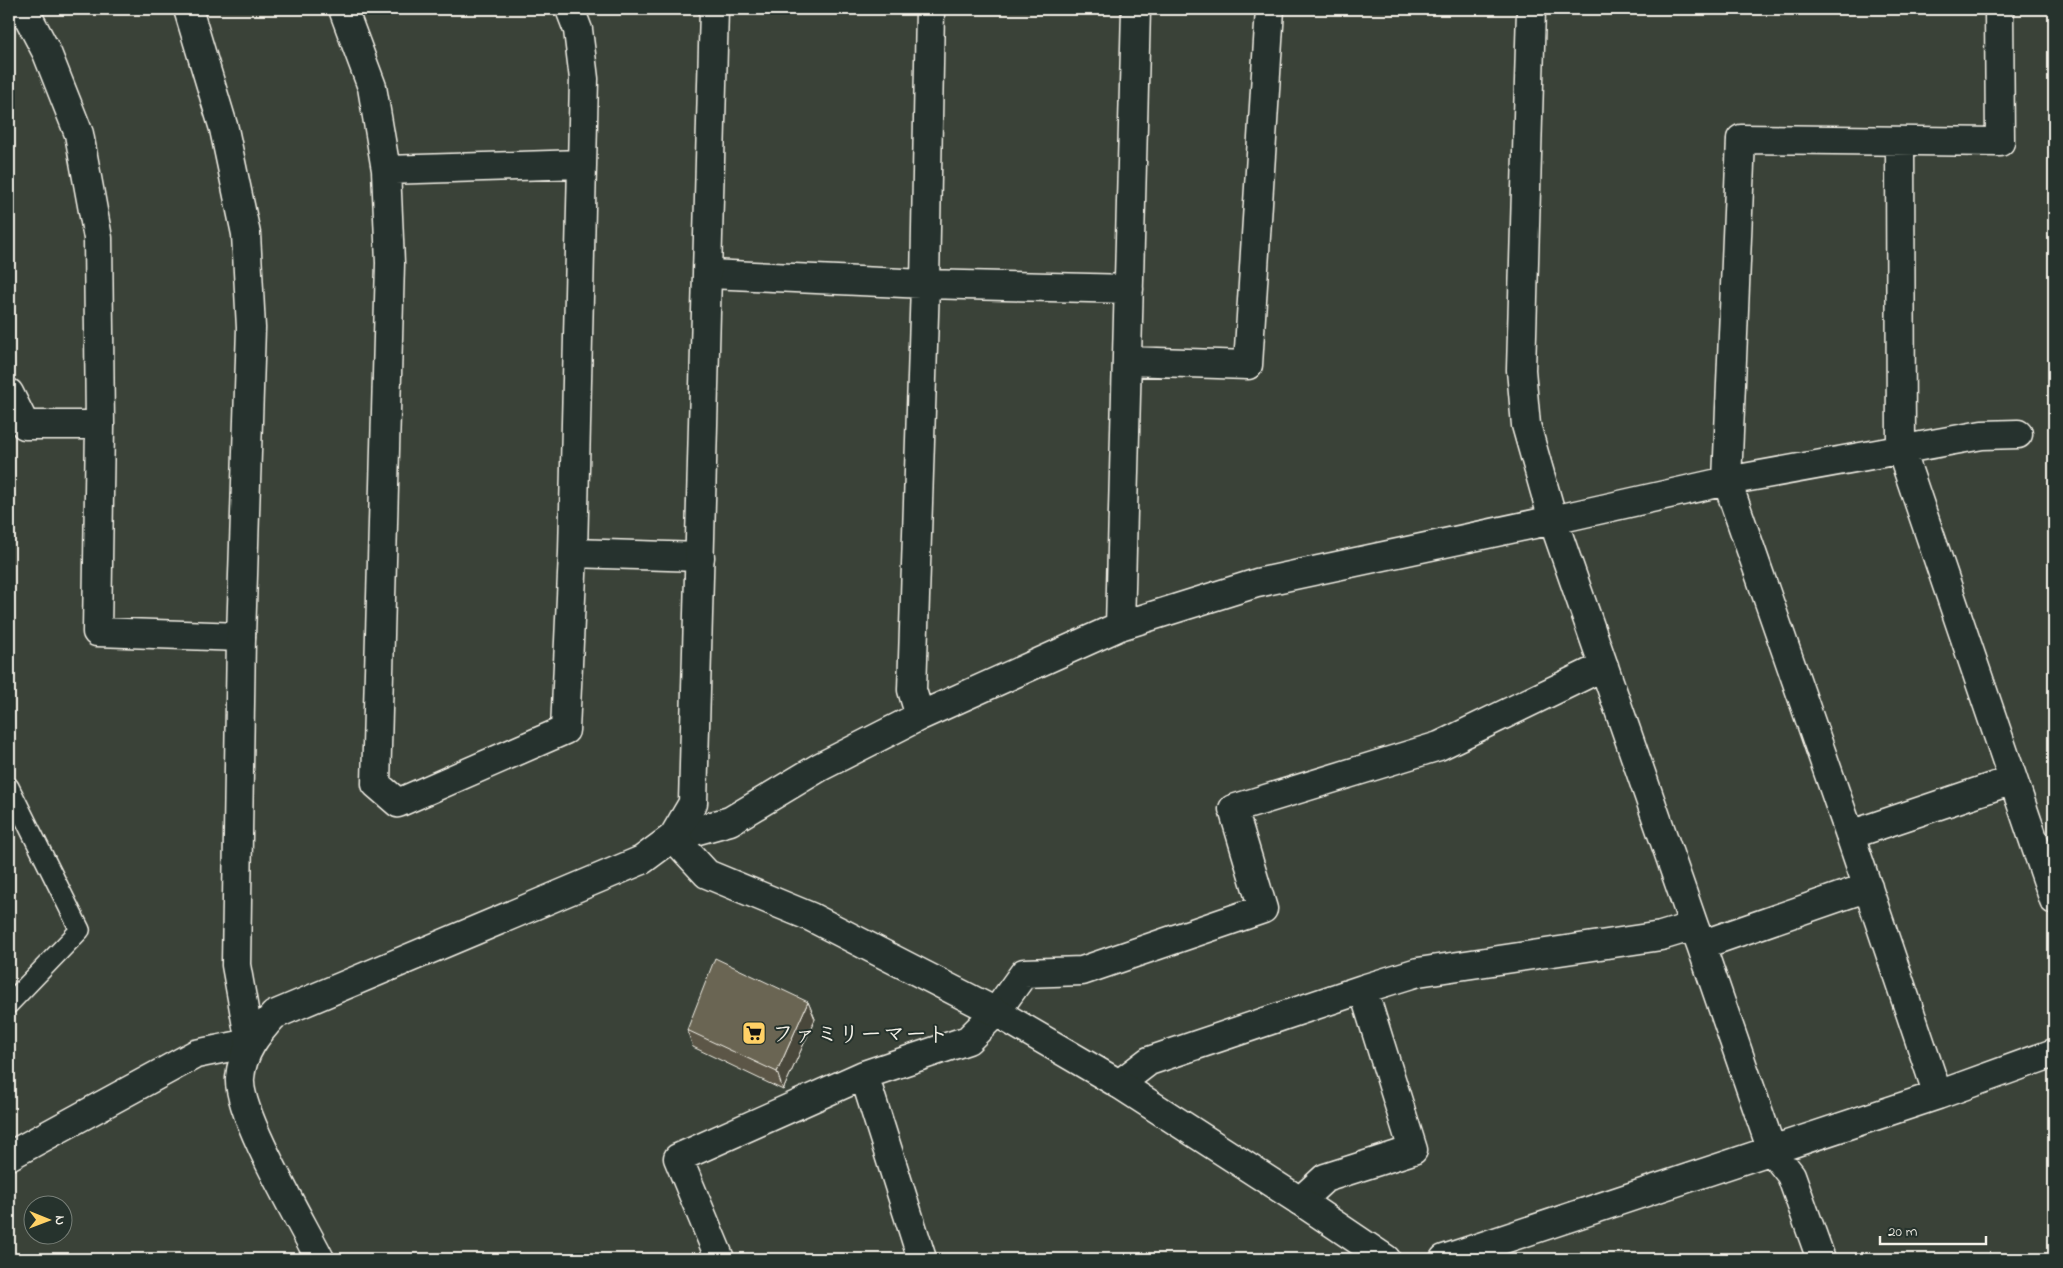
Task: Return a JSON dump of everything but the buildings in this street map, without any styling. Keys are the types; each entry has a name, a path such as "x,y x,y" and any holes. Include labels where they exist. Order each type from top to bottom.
{"street":[{"path":"24,9 47,53 81,144 98,238 100,425 97,632 241,638"},
{"path":"188,9 224,129 246,234 251,328 241,638 236,965 250,1043"},
{"path":"343,9 372,87 386,170 390,263 376,784 398,803 565,730 573,553 584,79 578,30 570,9"},
{"path":"673,837 693,803 709,274 714,9"},
{"path":"920,716 912,690 925,284 930,9"},
{"path":"1120,626 1136,9"},
{"path":"1127,361 1248,365 1270,9"},
{"path":"1531,9 1522,370 1526,425 1553,520 1772,1151 1791,1175 1821,1259"},
{"path":"1938,1095 1727,481 1741,139 2000,142 2000,9"},
{"path":"1900,142 1901,450 2054,900"},
{"path":"386,170 582,164"},
{"path":"709,274 925,284 1129,289"},
{"path":"9,393 25,425 100,425"},
{"path":"320,1259 255,1131 245,1105 240,1078 250,1043 274,1015 642,860 673,837 730,821 820,767 920,716 1120,626 1257,583 1727,481 1982,435 2018,434"},
{"path":"573,553 700,557"},
{"path":"720,1259 678,1158 864,1075 968,1040 996,1012 1024,973 1082,972 1263,909 1233,809 1439,746 1604,666"},
{"path":"1850,835 2013,780"},
{"path":"673,837 707,874 812,917 996,1012 1119,1084 1300,1200 1376,1257"},
{"path":"1119,1084 1149,1061 1418,972 1661,936 1698,936 1868,887"},
{"path":"1300,1200 1326,1178 1413,1150 1363,989"},
{"path":"9,1156 196,1054 250,1043"},
{"path":"1444,1259 1938,1095 2054,1053"},
{"path":"864,1075 922,1259"}],"lane":[{"path":"9,787 80,930 9,1004"}],"place":[{"name":"ファミリーマート","path":"754,1033"}]}
